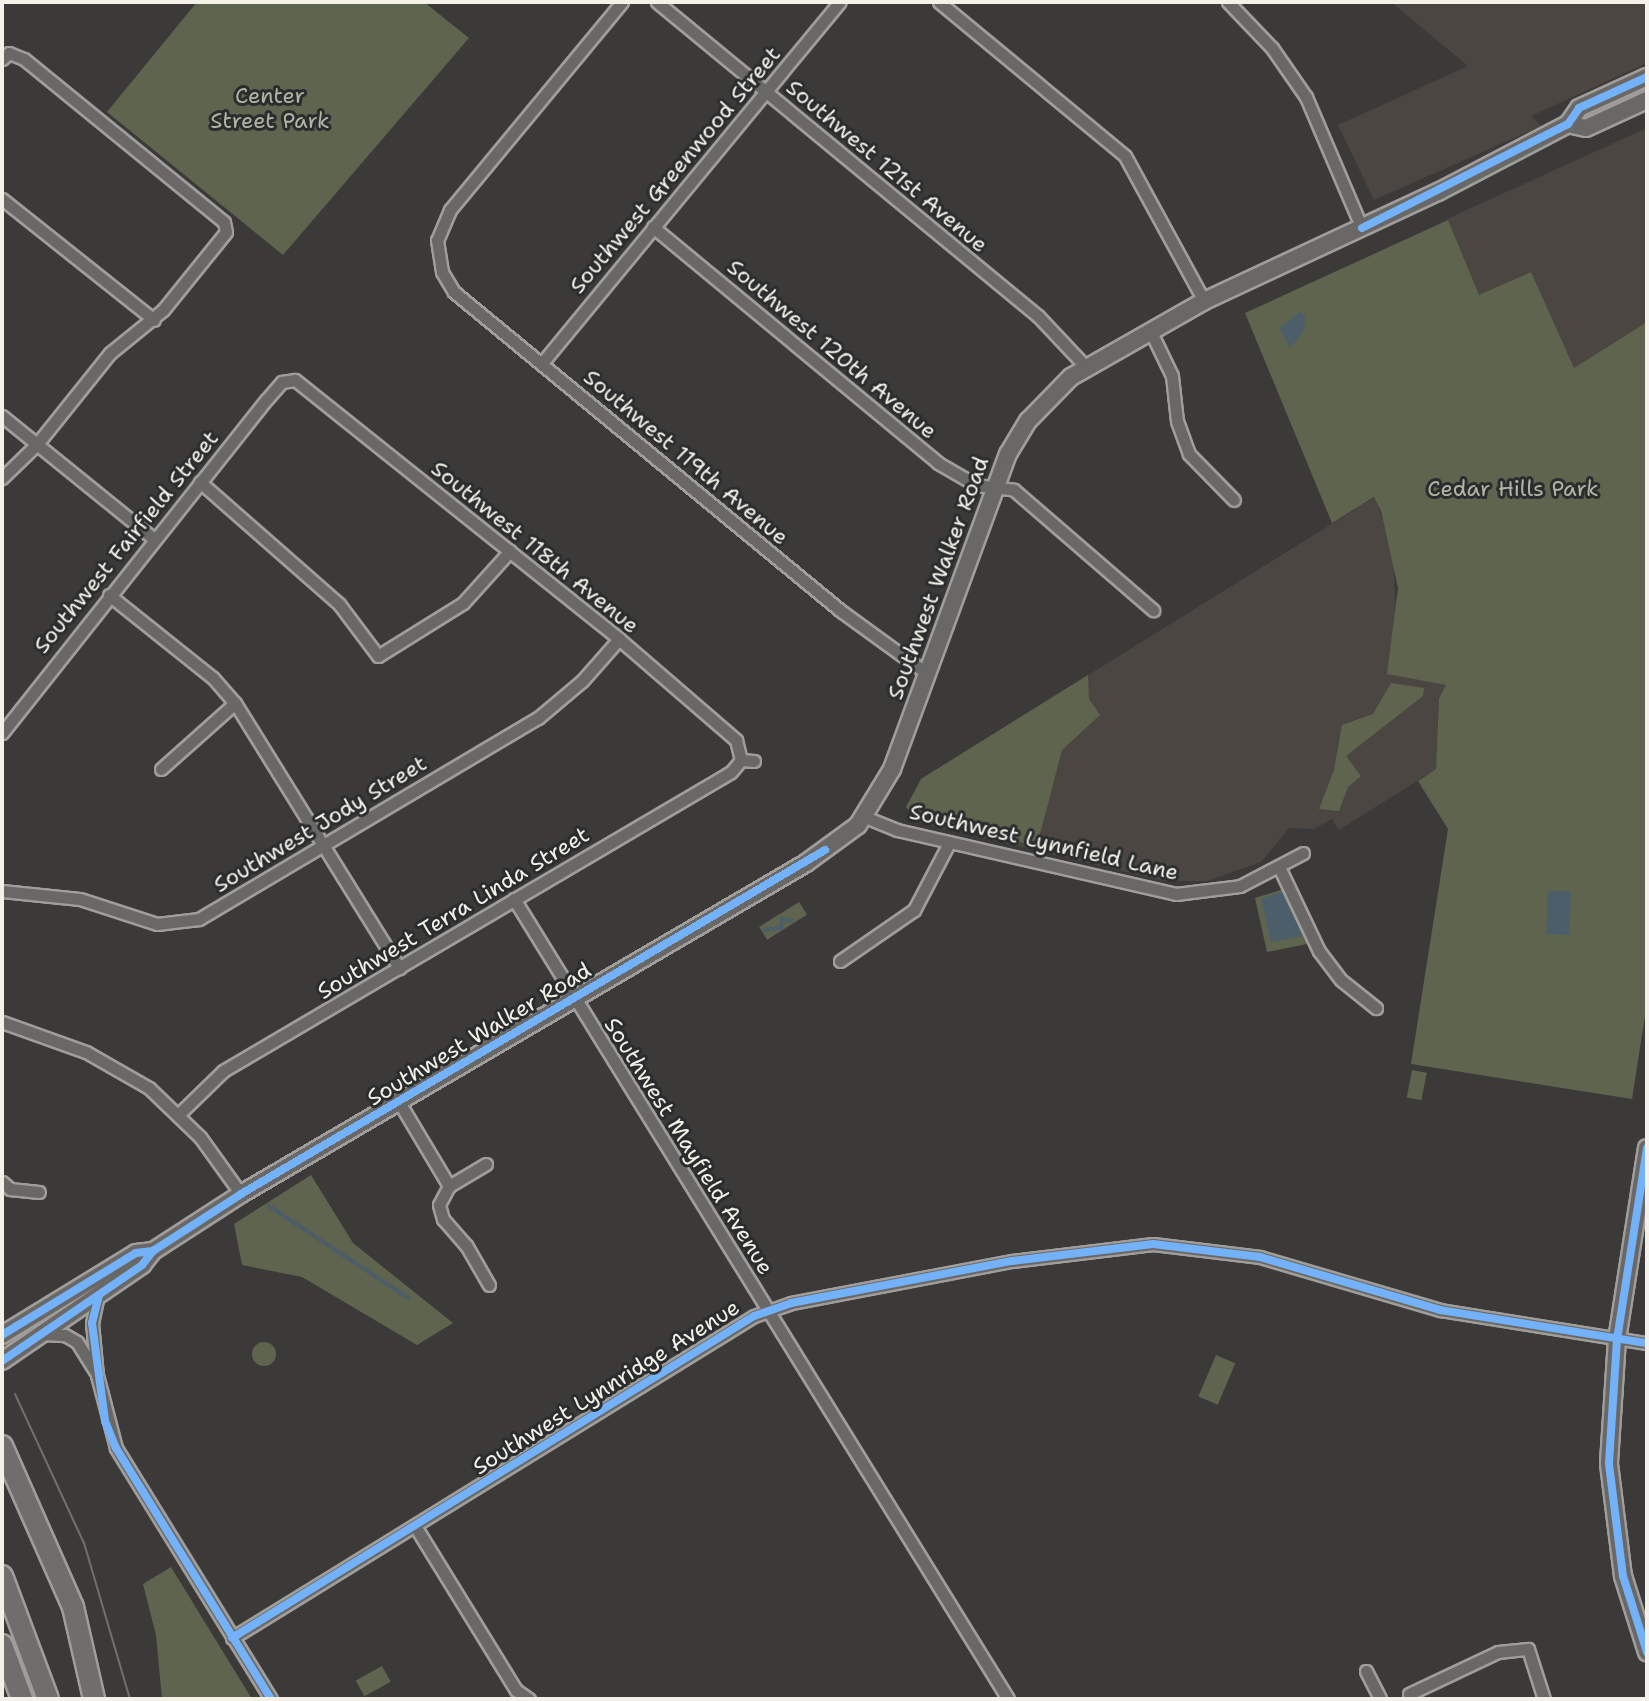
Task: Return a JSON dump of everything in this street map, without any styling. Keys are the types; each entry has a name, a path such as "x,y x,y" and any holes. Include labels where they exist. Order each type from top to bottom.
{"highway":[{"path":"2,1446 73,1607 94,1699"},
{"path":"2,1576 48,1699"},
{"path":"2,1645 22,1699"}],"main road":[{"name":"Southwest Walker Road","path":"2,1361 99,1295 153,1251 241,1194 806,863 865,817 892,769 994,486 1028,421 1085,366 1204,301 1362,228 1568,124 1579,108 1647,77"},
{"name":"Southwest Walker Road","path":"1568,124 1586,128 1647,100"},
{"path":"1647,1148 1617,1339 1610,1426 1612,1497 1626,1589 1647,1652"},
{"name":"Southwest Walker Road","path":"2,1335 136,1253 153,1251"}],"street":[{"name":"Southwest 119th Avenue","path":"622,2 450,210 437,240 438,257 454,292 864,630 925,672"},
{"name":"Southwest 121st Avenue","path":"657,2 1038,316 1085,366"},
{"name":"Southwest Greenwood Street","path":"542,363 840,2"},
{"path":"939,2 1125,156 1204,301"},
{"path":"1228,2 1272,48 1306,97 1362,228"},
{"path":"2,478 37,444 110,353 154,320 220,242 224,222 24,59 6,56"},
{"path":"2,199 154,320"},
{"name":"Southwest 120th Avenue","path":"653,227 938,463 961,479 1014,490 1153,610"},
{"path":"1150,330 1172,376 1177,421 1189,454 1234,500"},
{"name":"Southwest Fairfield Street","path":"2,733 200,482 287,380"},
{"name":"Southwest 118th Avenue","path":"287,380 300,382 619,639 736,740 748,760"},
{"path":"2,416 154,539"},
{"path":"200,482 339,604 378,656 463,603 510,551"},
{"path":"109,595 213,678 235,703 399,968"},
{"name":"Southwest Jody Street","path":"2,891 80,899 157,924 175,925 199,919 538,718 582,681 619,639"},
{"path":"161,769 235,703"},
{"name":"Southwest Terra Linda Street","path":"179,1114 223,1071 748,760"},
{"name":"Southwest Lynnfield Lane","path":"865,817 949,843 1176,894 1240,886 1280,869 1303,853"},
{"path":"840,961 914,910 949,843"},
{"path":"1280,869 1319,951 1341,980 1376,1008"},
{"name":"Southwest Mayfield Avenue","path":"514,899 1008,1699"},
{"path":"2,1022 104,1061 179,1114 241,1194"},
{"path":"399,1102 449,1186"},
{"path":"486,1164 449,1186 439,1205 443,1219 466,1245 489,1285"},
{"path":"2,1182 10,1189 39,1192"},
{"name":"Southwest Lynnridge Avenue","path":"232,1638 767,1310 1012,1261 1153,1244 1260,1257 1440,1310 1647,1343"},
{"path":"99,1295 92,1323 97,1375 116,1448 271,1699"},
{"path":"41,1334 65,1335 77,1342 97,1375"},
{"path":"415,1526 516,1690 529,1699"},
{"path":"1409,1694 1498,1652 1528,1649 1544,1699"},
{"path":"1366,1671 1380,1699"}],"shaded area":[{"path":"1391,2 1647,2 1647,63 1531,116 1541,126 1374,200 1338,125 1468,66"},
{"path":"1647,128 1647,328 1572,375 1531,272 1479,296 1447,219"},
{"path":"1375,497 1393,553 1396,616 1446,685 1439,698 1436,769 1339,830 1332,819 1314,829 1289,828 1261,862 1207,881 1164,881 920,823 911,816 921,779"}],"green space":[{"name":"Center Street Park","path":"197,2 424,2 469,38 283,255 107,112"},
{"name":"Cedar Hills Park","path":"1448,220 1479,295 1531,272 1574,368 1647,322 1647,1003 1632,1099 1411,1064 1448,829 1418,781 1436,769 1439,698 1446,685 1387,674 1398,588 1381,511 1374,497 1332,523 1245,313"},
{"path":"1088,675 1089,699 1100,715 1062,750 1039,838 1027,844 914,818 906,807 921,779"},
{"path":"1391,683 1424,688 1423,696 1346,756 1361,776 1348,787 1339,811 1319,809 1334,770 1342,725 1373,714"},
{"path":"1284,889 1307,944 1267,952 1255,898"},
{"path":"799,902 807,915 767,940 759,927"},
{"path":"1412,1070 1427,1073 1421,1100 1407,1097"},
{"path":"311,1175 353,1243 453,1323 417,1345 302,1277 242,1265 234,1224"},
{"path":"264,1342 275,1349 276,1354 269,1365 264,1366 253,1359 252,1354 259,1343"},
{"path":"1216,1355 1235,1363 1218,1405 1198,1396"},
{"path":"171,1567 252,1699 162,1699 156,1635 143,1584"},
{"path":"382,1666 391,1682 364,1696 356,1681"}],"water":[{"path":"1300,312 1305,317 1304,331 1290,348 1279,328"},
{"path":"1284,891 1303,936 1271,942 1261,899"},
{"path":"1548,891 1571,892 1569,935 1546,934"}],"waterway":[{"path":"764,930 781,928 782,919 792,921"},
{"path":"269,1206 408,1298"}],"tram line":[{"path":"15,1394 84,1543 130,1699"}],"cycle path":[{"path":"1362,228 1568,124 1579,108 1647,77"},
{"path":"2,1361 142,1265 153,1251 241,1194 825,850"},
{"path":"1647,1148 1617,1339 1609,1464 1623,1576 1647,1652"},
{"path":"232,1638 754,1316 791,1303 1012,1261 1153,1244 1260,1257 1440,1310 1647,1343"},
{"path":"2,1335 136,1253 153,1251"},
{"path":"99,1295 92,1323 105,1421 116,1448 271,1699"}]}
